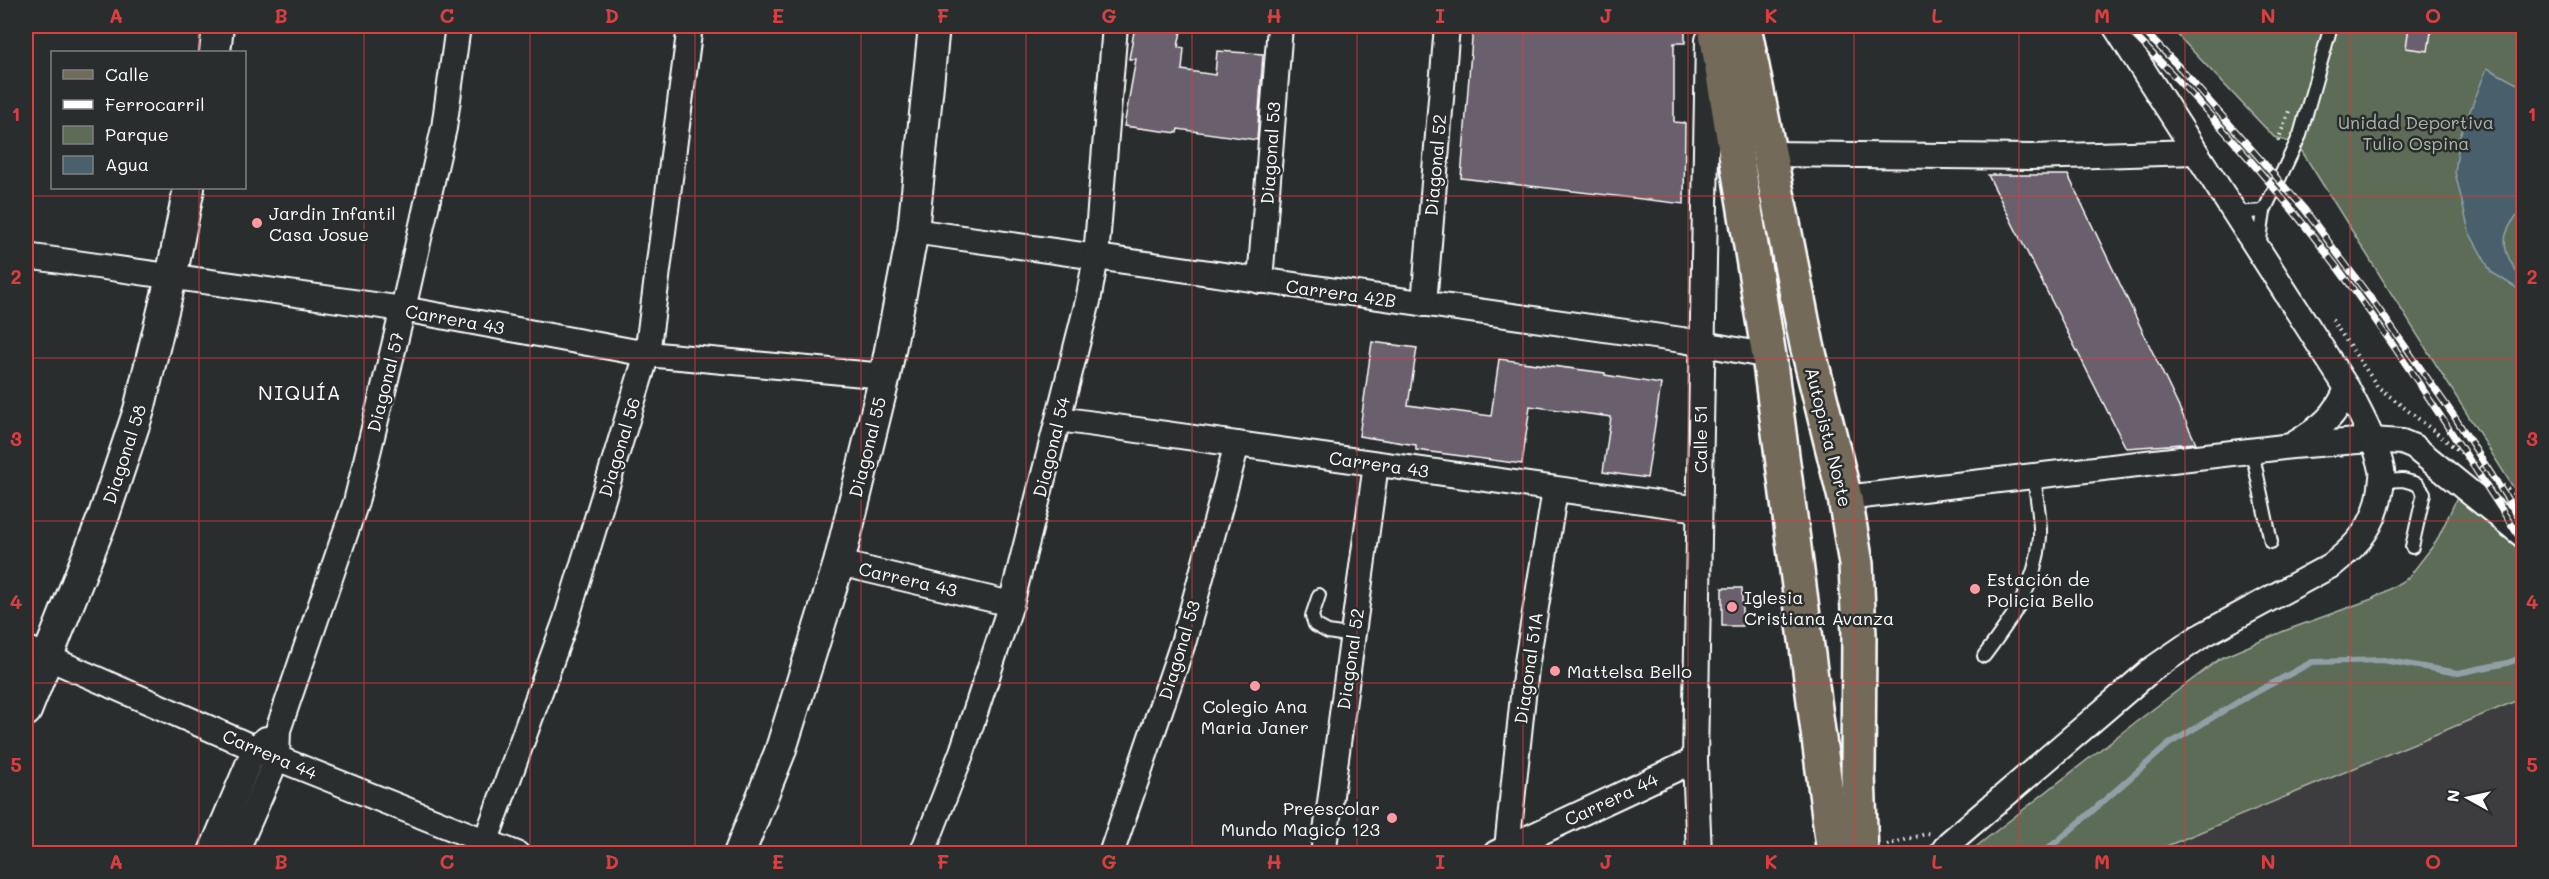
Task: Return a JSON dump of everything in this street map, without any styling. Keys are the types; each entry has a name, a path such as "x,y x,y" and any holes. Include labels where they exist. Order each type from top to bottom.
{"main road":[{"path":"1715,26 1769,356 1834,854"},
{"name":"Autopista Norte","path":"1744,26 1807,345 1845,498 1856,564 1859,635 1858,775 1870,850"}],"street":[{"path":"215,51 218,26"},
{"name":"Diagonal 57","path":"235,854 277,758 278,730 356,502 444,128 458,26"},
{"name":"Diagonal 56","path":"484,847 567,620 647,354 690,26"},
{"name":"Diagonal 55","path":"739,854 780,752 839,563 885,376 913,231 934,26"},
{"name":"Diagonal 54","path":"922,854 962,752 1011,604 1059,419 1096,257 1115,26"},
{"name":"Diagonal 53","path":"1260,281 1280,26"},
{"name":"Diagonal 52","path":"1424,304 1447,26"},
{"name":"Calle 51","path":"1699,854 1695,760 1705,85 1709,26"},
{"path":"1937,843 1949,843 2151,670 2199,638 2332,565 2348,553 2370,527 2380,497 2383,471 2347,388 2194,153 2115,26"},
{"path":"1768,154 2031,157 2194,153"},
{"name":"Diagonal 58","path":"26,711 36,653 104,515 139,410 171,278 189,189"},
{"name":"Carrera 42B","path":"913,231 1701,343 1769,356"},
{"name":"Carrera 43","path":"26,256 403,309 647,354 885,376"},
{"path":"2292,446 2322,427 2335,412 2347,388"},
{"name":"Carrera 43","path":"1059,419 1699,509"},
{"path":"1845,498 2252,450 2371,440 2402,442 2414,447 2523,536"},
{"name":"Diagonal 53","path":"1111,854 1184,640 1237,444"},
{"name":"Diagonal 52","path":"1323,854 1376,464"},
{"name":"Diagonal 51A","path":"1501,851 1526,668 1555,490"},
{"name":"Carrera 43","path":"839,563 1011,604"},
{"name":"Carrera 44","path":"36,653 484,847 517,854"},
{"path":"210,854 255,748 278,730"},
{"name":"Carrera 44","path":"1501,851 1695,760"}],"lane":[{"path":"2259,252 2264,211 2300,135 2331,26"},
{"path":"2234,213 2264,211"},
{"path":"2252,450 2271,542"},
{"path":"1984,656 2016,613 2033,578 2040,536 2034,477"},
{"path":"2382,481 2403,480 2417,484 2424,493 2412,547"},
{"path":"1319,595 1312,616 1315,625 1328,632 1353,636"}],"path":[{"path":"2147,52 2159,26"},
{"path":"2276,145 2292,101"},
{"path":"2327,313 2378,387 2523,501"},
{"path":"1870,850 1937,843"}],"shaded area":[{"path":"2523,698 2523,853 2150,853"}],"green space":[{"name":"Unidad Deportiva Tulio Ospina","path":"2169,26 2523,26 2523,503 2298,145 2274,137"},
{"path":"2457,498 2519,549 2523,557 2523,698 2150,853 1968,853 2221,658 2284,631 2372,599 2408,578 2436,542"}],"water":[{"path":"2487,68 2523,87 2523,208 2508,228 2505,242 2508,257 2522,281 2523,292 2491,272 2469,232 2455,172 2460,136"}],"building":[{"path":"1135,26 1182,26 1178,47 1184,48 1182,70 1215,75 1217,51 1263,54 1257,140 1178,129 1177,133 1124,126 1136,59 1129,59"},
{"path":"1473,26 1685,26 1685,43 1674,43 1674,122 1685,123 1684,204 1461,178"},
{"path":"2409,26 2432,26 2428,51 2406,48"},
{"path":"1988,175 2068,175 2196,443 2126,448"},
{"path":"1372,342 1417,348 1408,405 1491,416 1499,359 1605,373 1605,375 1661,384 1647,478 1603,472 1611,417 1530,406 1522,464 1416,450 1416,445 1359,436"},
{"name":"Iglesia Cristiana Avanza","path":"1722,588 1742,588 1742,626 1722,626"}],"waterway":[{"path":"2040,854 2169,744 2238,702 2312,662 2383,660 2458,673 2507,663 2524,657"}],"railway":[{"path":"2125,26 2169,70 2232,140 2293,211 2355,291 2413,374 2524,544"},
{"path":"2139,26 2181,69 2305,210 2454,416 2524,525"}],"place":[{"name":"Jardin Infantil Casa Josue","path":"257,223"},
{"name":"Estación de Policia Bello","path":"1975,589"},
{"name":"Iglesia Cristiana Avanza","path":"1732,607"},
{"name":"Mattelsa Bello","path":"1555,671"},
{"name":"Colegio Ana Maria Janer","path":"1255,686"},
{"name":"Preescolar Mundo Magico 123","path":"1392,818"}],"district":[{"name":"NIQUÍA","path":"300,392"}]}
